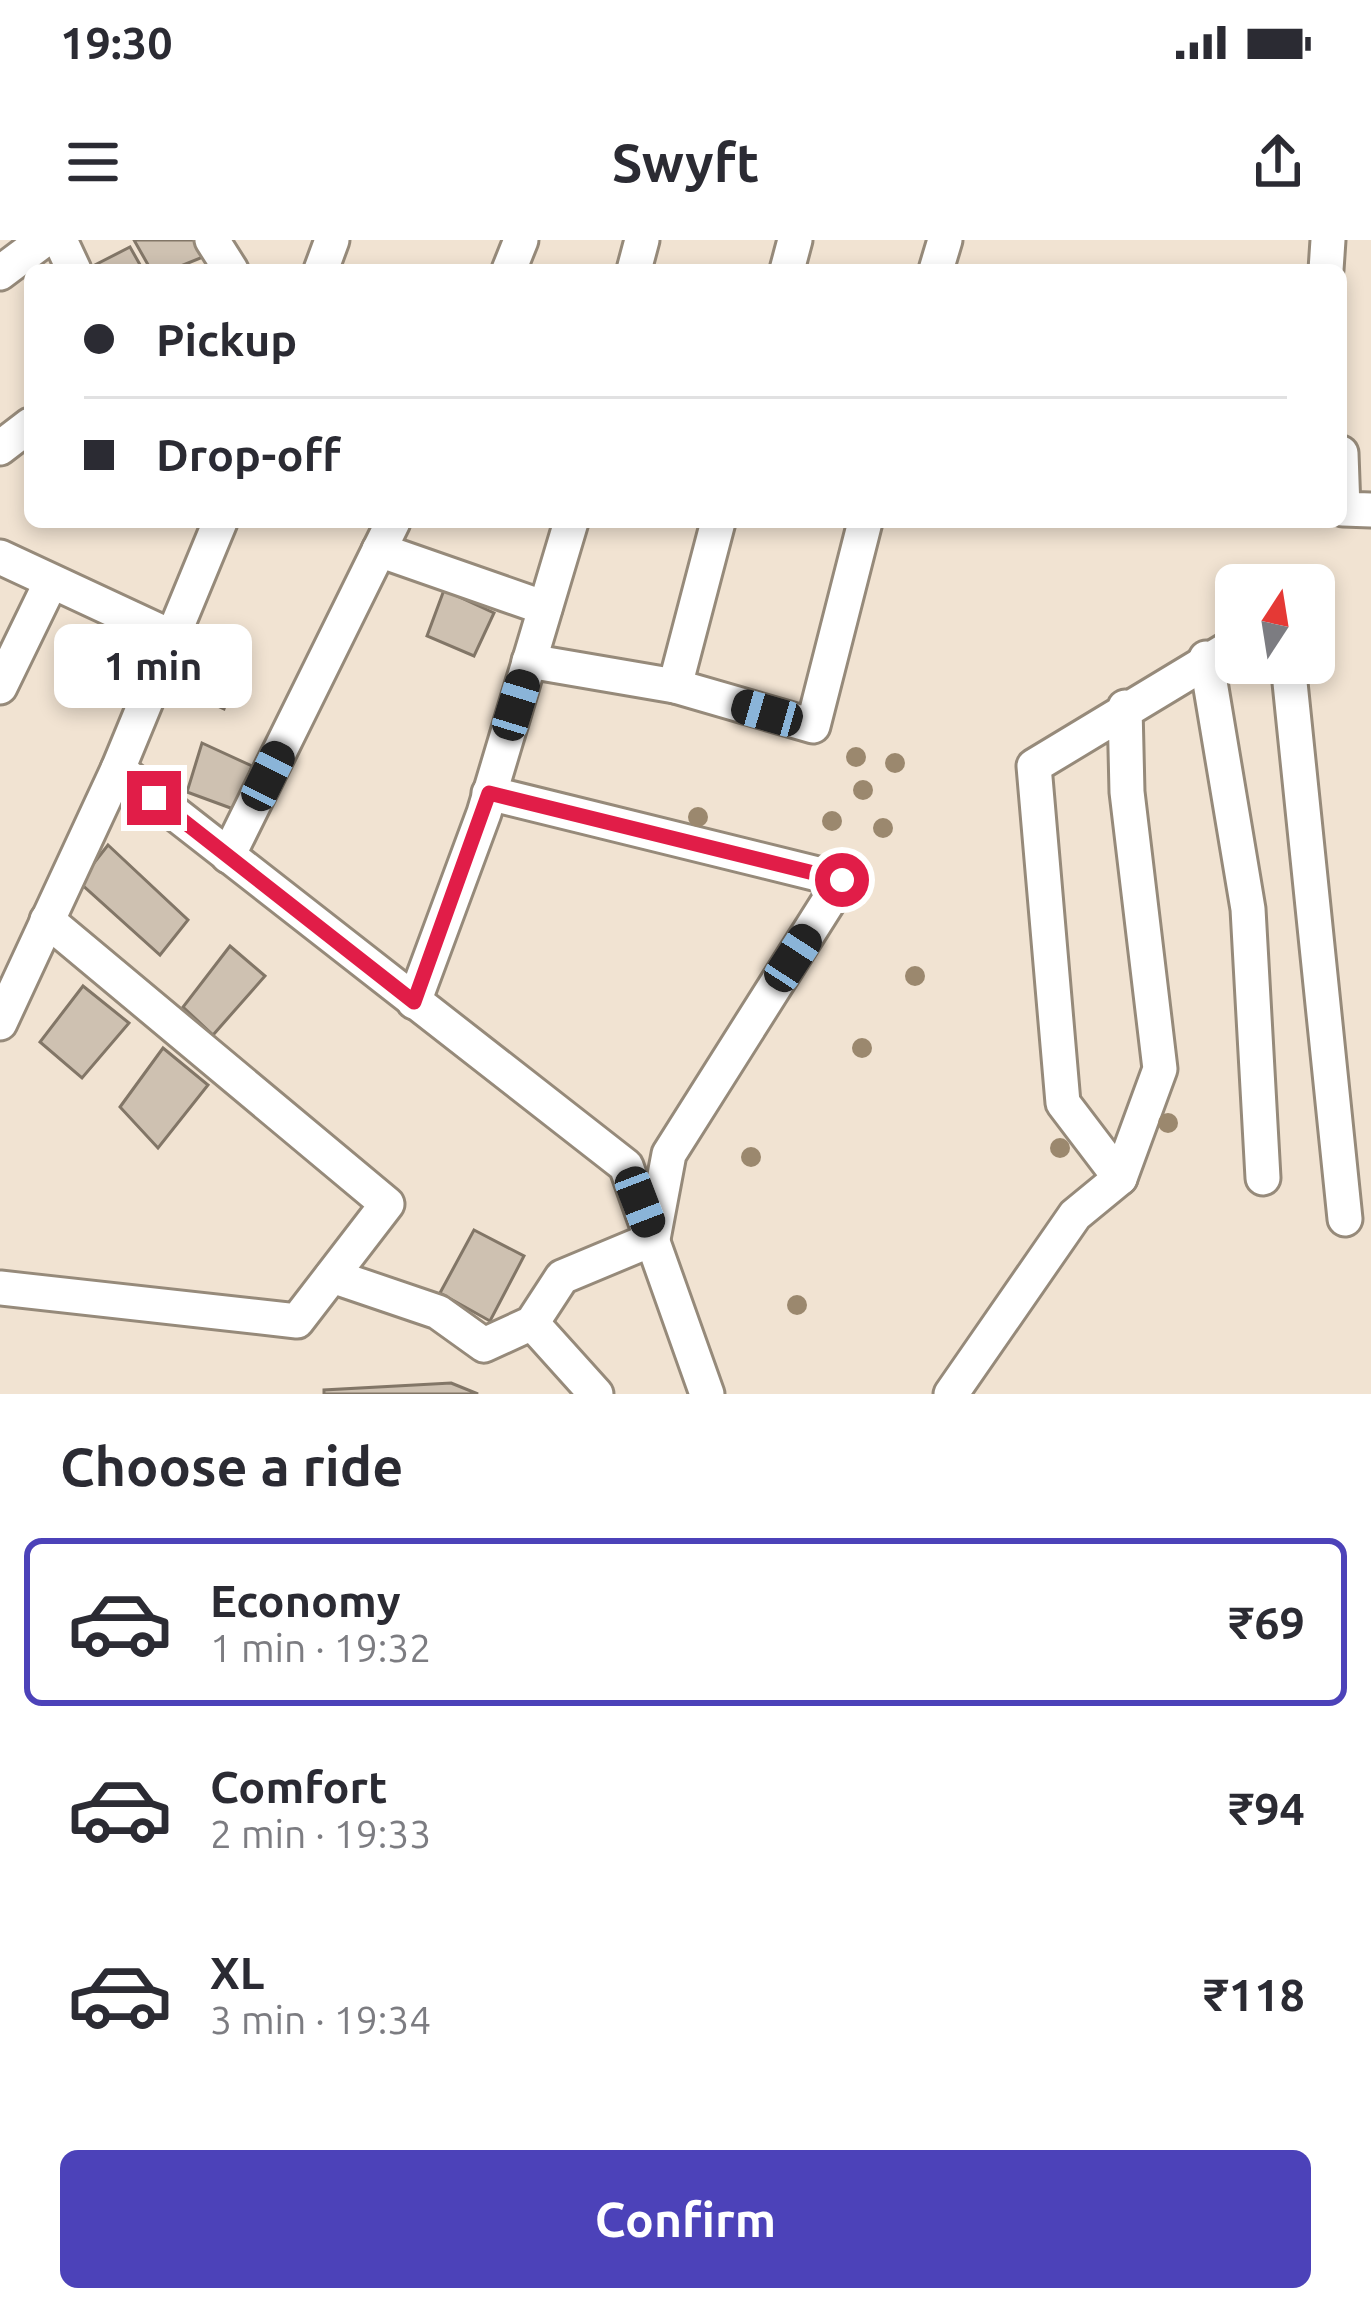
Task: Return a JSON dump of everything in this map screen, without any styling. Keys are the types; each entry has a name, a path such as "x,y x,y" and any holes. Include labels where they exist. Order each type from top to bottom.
{"street":[{"path":"0,273 44,240"},
{"path":"0,448 24,430"},
{"path":"0,1023 118,769 218,528"},
{"path":"414,1002 489,793 569,528"},
{"path":"675,686 716,528"},
{"path":"529,661 675,686 813,726 864,528"},
{"path":"228,856 386,536 545,608"},
{"path":"0,557 174,638"},
{"path":"0,687 51,582"},
{"path":"1120,1178 1063,1102 1034,766 1215,654"},
{"path":"1224,684 1248,909 1263,1178"},
{"path":"1290,684 1346,1219"},
{"path":"951,1394 1075,1215 1120,1178 1160,1069 1127,791 1125,707"},
{"path":"118,769 626,1166 707,1394"},
{"path":"489,793 842,880 669,1154 653,1239"},
{"path":"0,1288 298,1321 387,1204 47,920"},
{"path":"332,1276 438,1312 484,1345 532,1323 562,1277 653,1239"},
{"path":"532,1323 596,1394"}],"building":[{"path":"134,240 194,240 203,257 186,264 148,264"},
{"path":"130,247 140,264 97,264"},
{"path":"444,590 494,613 474,656 427,636"},
{"path":"186,651 235,677 224,709 172,685"},
{"path":"202,743 252,766 236,810 187,792"},
{"path":"108,845 188,920 160,955 79,882"},
{"path":"230,946 265,976 213,1035 183,1007"},
{"path":"83,986 129,1023 82,1078 40,1042"},
{"path":"163,1048 208,1085 158,1148 120,1107"},
{"path":"474,1230 524,1256 490,1321 440,1293"},
{"path":"451,1383 478,1394 324,1394 324,1390"}],"route":[{"path":"154,798 414,1002 489,793 842,880"}]}
